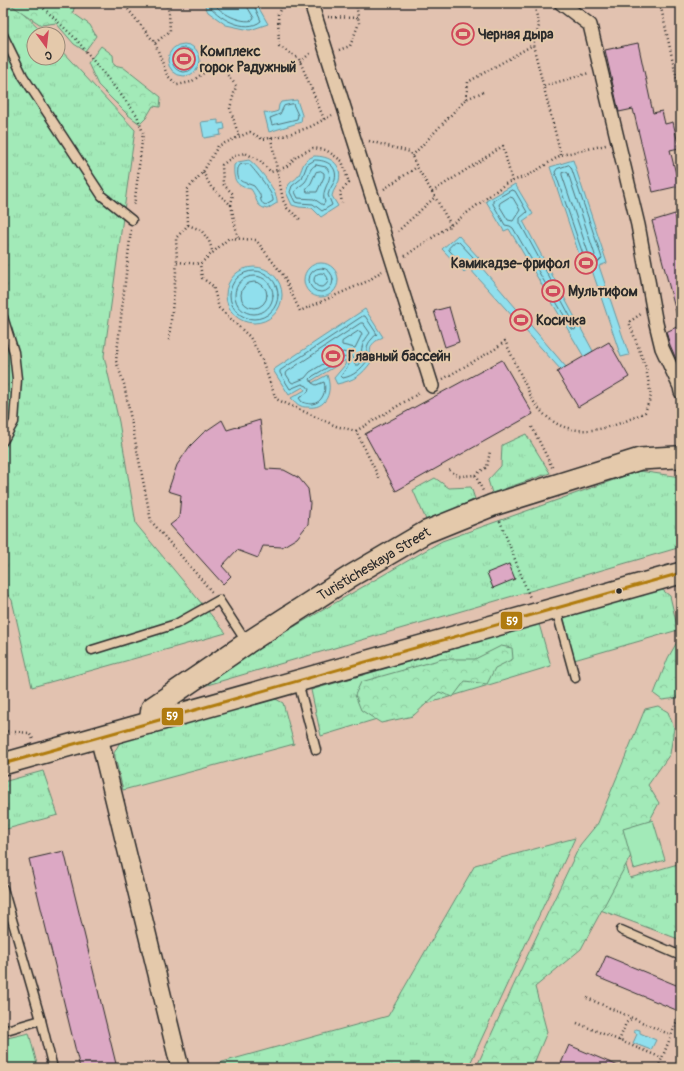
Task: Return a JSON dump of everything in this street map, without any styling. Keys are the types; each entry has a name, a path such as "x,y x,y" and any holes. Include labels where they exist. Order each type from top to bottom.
{"street":[{"path":"311,3 432,386"},
{"path":"561,3 590,25 638,225 662,348 681,392"},
{"name":"Turisticheskaya Street","path":"150,723 152,708 247,643 351,576 426,532 493,505 640,459 676,456 681,458"},
{"path":"3,764 681,573"},
{"path":"99,738 180,1068"}],"lane":[{"path":"3,35 23,76 102,196 132,220"},
{"path":"3,317 14,352 17,379 14,422 3,441"},
{"path":"92,650 176,624 219,600 247,643"},
{"path":"556,608 575,678"},
{"path":"298,681 316,750"},
{"path":"3,888 41,1020 53,1068"},
{"path":"622,930 681,956"},
{"path":"3,1031 41,1020"}],"path":[{"path":"38,3 76,39 136,115 143,133 116,361 124,384 151,520 219,600"},
{"path":"123,3 155,43 167,75 177,84 191,82 209,69 223,67 236,86 230,108 239,137"},
{"path":"155,43 170,31 169,12 166,3"},
{"path":"283,3 278,14 279,46 299,59 324,119"},
{"path":"327,54 350,46 359,23 356,3"},
{"path":"534,3 539,26 533,45 561,155"},
{"path":"660,3 681,98"},
{"path":"316,17 358,18"},
{"path":"466,99 468,82 533,45"},
{"path":"544,86 600,70"},
{"path":"412,156 466,99 483,92"},
{"path":"169,340 177,262 176,238 188,225 187,190 203,172 218,146 250,132 262,139 280,137 310,127 330,115 346,114"},
{"path":"354,136 410,152 417,167 436,196 451,225"},
{"path":"271,138 283,200 286,208 301,220"},
{"path":"177,262 200,264 229,238 256,240 284,275 300,311 368,281 451,225 505,184 531,174 561,155 618,143"},
{"path":"432,192 503,146 512,181"},
{"path":"238,239 231,205 233,194 223,184 222,165 234,156 245,153 258,160 271,172 278,171 286,167 297,156 313,148 326,150 342,161 349,183 340,192 342,203"},
{"path":"373,196 417,167"},
{"path":"203,172 211,187 231,205"},
{"path":"387,241 436,196"},
{"path":"188,225 201,230 209,241 213,253"},
{"path":"200,264 202,278 213,286 219,308 250,336 262,360 276,399 336,426 356,431 505,342 536,405 552,421 570,430 593,430 626,422 644,412 651,396 646,368 629,322 653,306"},
{"path":"532,427 557,477 562,483"},
{"path":"356,431 379,478"},
{"path":"449,470 459,476 475,475 487,467 490,451"},
{"path":"475,475 488,501 493,505 530,598 537,596"},
{"path":"3,731 29,733 33,739"},
{"path":"587,998 671,1035"},
{"path":"658,1068 681,1011"},
{"path":"619,1041 626,1023 632,1018"},
{"path":"577,1023 662,1058"}],"green space":[{"path":"3,3 13,3 37,26 26,26 26,66 66,66 66,56 135,130 104,356 119,422 136,524 226,633 32,687 12,600 3,589"},
{"path":"8,3 75,3 73,13 90,25 96,36 85,51 74,44 66,35 66,26 59,26 56,23 41,25"},
{"path":"101,46 113,55 114,65 123,67 161,97 160,107 153,106 146,118 140,124 128,115 98,85 88,63"},
{"path":"526,434 550,473 492,493 488,480 501,466 502,445"},
{"path":"639,471 681,477 681,547 197,688 197,683 442,541"},
{"path":"435,478 449,488 471,487 475,499 427,522 413,490"},
{"path":"660,588 670,596 678,630 574,660 563,615"},
{"path":"539,624 551,666 321,736 311,690"},
{"path":"681,635 681,679 678,698 662,700 654,694 668,658"},
{"path":"501,646 512,648 513,659 495,668 487,684 465,681 453,697 439,692 413,716 381,723 361,710 355,695 361,682 442,659 475,659"},
{"path":"274,698 283,703 294,744 123,790 114,753 120,742"},
{"path":"658,706 668,712 674,728 670,754 648,785 659,803 581,949 535,987 547,1032 532,1068 476,1068 580,845 598,823 645,709"},
{"path":"43,771 58,815 3,830 3,782"},
{"path":"653,820 665,860 634,869 623,829"},
{"path":"575,838 468,1068 201,1068 388,1016 475,865"},
{"path":"621,850 630,878 681,863 681,940 595,908"},
{"path":"29,1033 38,1068 3,1068 3,1039"}],"water":[{"path":"256,3 268,24 250,30 226,25 208,12 204,4"},
{"name":"Комплекс горок Радужный","path":"181,44 187,44 197,51 200,60 199,66 193,73 187,76 181,76 171,69 168,63 168,57 175,47"},
{"path":"297,100 302,115 301,122 269,132 264,112 272,113 278,111 281,102"},
{"path":"218,120 218,124 224,123 225,129 220,130 221,135 204,138 201,122"},
{"path":"314,156 330,159 337,165 340,175 339,181 332,196 338,206 321,217 312,208 292,205 286,192 290,183 299,175 305,162"},
{"path":"249,160 262,174 275,193 277,203 267,209 258,204 251,189 236,182 234,165 238,162"},
{"path":"573,160 607,263 599,266 629,355 621,357 592,270 585,272 550,167"},
{"name":"Мультифом","path":"515,184 533,214 523,221 593,351 584,357 509,229 504,231 486,201"},
{"name":"Косичка","path":"458,235 479,258 476,261 566,367 561,370 469,268 464,272 442,249"},
{"path":"321,263 333,268 338,280 333,292 321,297 309,292 304,280 309,268"},
{"path":"254,267 265,269 274,275 280,284 282,295 280,306 274,315 265,321 254,323 243,321 234,315 228,306 226,295 228,284 234,275 243,269"},
{"name":"Главный бассейн","path":"365,309 383,337 376,341 372,346 370,352 372,361 357,377 337,384 334,378 345,365 346,360 311,381 312,383 327,375 329,381 329,393 324,402 319,406 314,407 303,407 298,405 291,398 305,390 303,387 289,395 273,370"},
{"path":"636,1029 640,1030 640,1033 656,1040 651,1050 633,1043 637,1034 634,1032"}],"building":[{"path":"638,43 653,113 662,111 665,124 673,122 679,148 670,150 679,186 653,192 633,109 619,112 605,50"},
{"path":"675,214 681,238 681,315 677,316 652,221"},
{"path":"449,307 459,342 445,347 434,311"},
{"path":"681,325 681,370 666,332"},
{"path":"609,342 629,377 578,407 557,372"},
{"path":"502,360 533,414 396,491 365,434"},
{"path":"222,420 227,430 260,420 266,469 284,470 299,478 308,489 310,503 308,524 297,538 282,547 263,546 258,558 237,550 222,566 231,576 223,584 170,525 179,518 181,495 168,491 177,465 190,446 203,433"},
{"path":"509,564 515,579 493,588 487,573"},
{"path":"64,851 117,1068 80,1068 29,859"},
{"path":"606,956 681,987 681,1012 597,977"},
{"path":"569,1045 623,1068 559,1068"}],"transit line":[{"name":"59","path":"3,764 681,573"}],"place":[{"name":"Черная дыра","path":"463,34"},
{"name":"Комплекс горок Радужный","path":"184,59"},
{"name":"Камикадзе-фрифол","path":"586,263"},
{"name":"Мультифом","path":"553,291"},
{"name":"Косичка","path":"521,320"},
{"name":"Главный бассейн","path":"333,356"}]}
